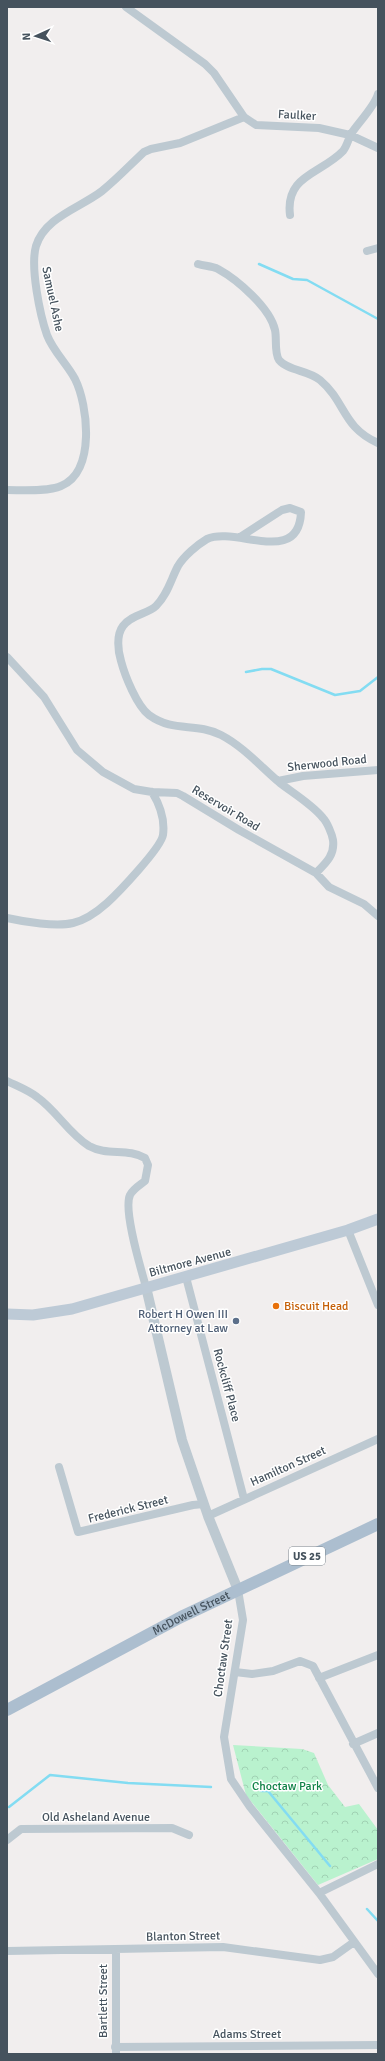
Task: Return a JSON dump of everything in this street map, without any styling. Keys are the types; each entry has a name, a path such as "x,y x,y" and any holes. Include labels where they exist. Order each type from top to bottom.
{"main road":[{"name":"Biltmore Avenue","path":"7,1314 33,1315 52,1313 186,1277 348,1230 378,1219"},
{"name":"McDowell Street","path":"7,1710 181,1617 378,1524"}],"street":[{"path":"126,7 205,64 214,73 244,117"},
{"path":"290,215 290,198 296,185 342,151 350,135 378,94"},
{"name":"Faulker","path":"244,117 256,125 319,128 350,135 378,148"},
{"name":"Samuel Ashe","path":"7,490 61,486 76,474 84,454 86,420 84,404 74,378 48,337 33,271 36,246 41,236 48,226 59,217 101,191 144,152 151,149 180,143 244,117"},
{"path":"367,251 378,248"},
{"path":"198,264 216,268 236,280 265,310 272,320 279,359 285,365 308,372 319,379 331,391 347,419 357,431 378,443"},
{"name":"Sherwood Road","path":"240,537 282,510 290,508 301,512 301,524 291,537 272,543 240,537 208,539 191,552 178,566 171,584 156,607 134,616 122,626 117,642 121,661 138,703 147,713 172,726 203,728 221,735 244,749 278,781 323,818 333,839 331,857 316,873"},
{"name":"Reservoir Road","path":"7,657 44,697 77,750 103,772 134,789 152,792 167,792 183,796 239,830 316,873 329,887 364,904 378,916"},
{"name":"Sherwood Road","path":"278,781 303,776 378,770"},
{"path":"7,918 22,922 73,923 88,917 107,903 154,852 163,837 159,805 152,792"},
{"path":"7,1081 38,1098 77,1138 89,1146 105,1152 131,1153 146,1158 148,1165 145,1181 132,1191 128,1203 131,1226 146,1287"},
{"path":"348,1230 378,1305"},
{"name":"Rockcliff Place","path":"186,1277 244,1499"},
{"name":"Choctaw Street","path":"146,1287 181,1438 208,1516 238,1590 243,1620 224,1737 231,1779 250,1807 319,1893 378,1974"},
{"name":"Hamilton Street","path":"208,1516 378,1439"},
{"name":"Frederick Street","path":"59,1467 78,1532 193,1505 204,1504"},
{"path":"319,1678 378,1655"},
{"path":"235,1672 252,1674 273,1671 300,1661 313,1666 378,1788"},
{"path":"354,1744 378,1733"},
{"name":"Old Asheland Avenue","path":"7,1840 21,1829 172,1828 189,1835"},
{"path":"319,1893 378,1864"},
{"name":"Blanton Street","path":"7,1951 223,1947 320,1960 333,1957 354,1942"},
{"name":"Bartlett Street","path":"115,2050 116,1949"},
{"name":"Adams Street","path":"115,2050 378,2045"}],"green space":[{"name":"Choctaw Park","path":"233,1745 302,1749 314,1753 328,1785 345,1807 359,1804 378,1830 378,1859 318,1885 246,1795"}],"waterway":[{"path":"259,264 293,279 307,280 378,319"},
{"path":"246,672 271,669 335,695 360,691 378,677"},
{"path":"9,1807 50,1775 128,1783 211,1787"},
{"path":"261,1791 268,1791 330,1866"},
{"path":"367,1909 378,1921"}],"place":[{"name":"Biscuit Head","path":"276,1306"},
{"name":"Robert H Owen III Attorney at Law","path":"236,1321"}]}
